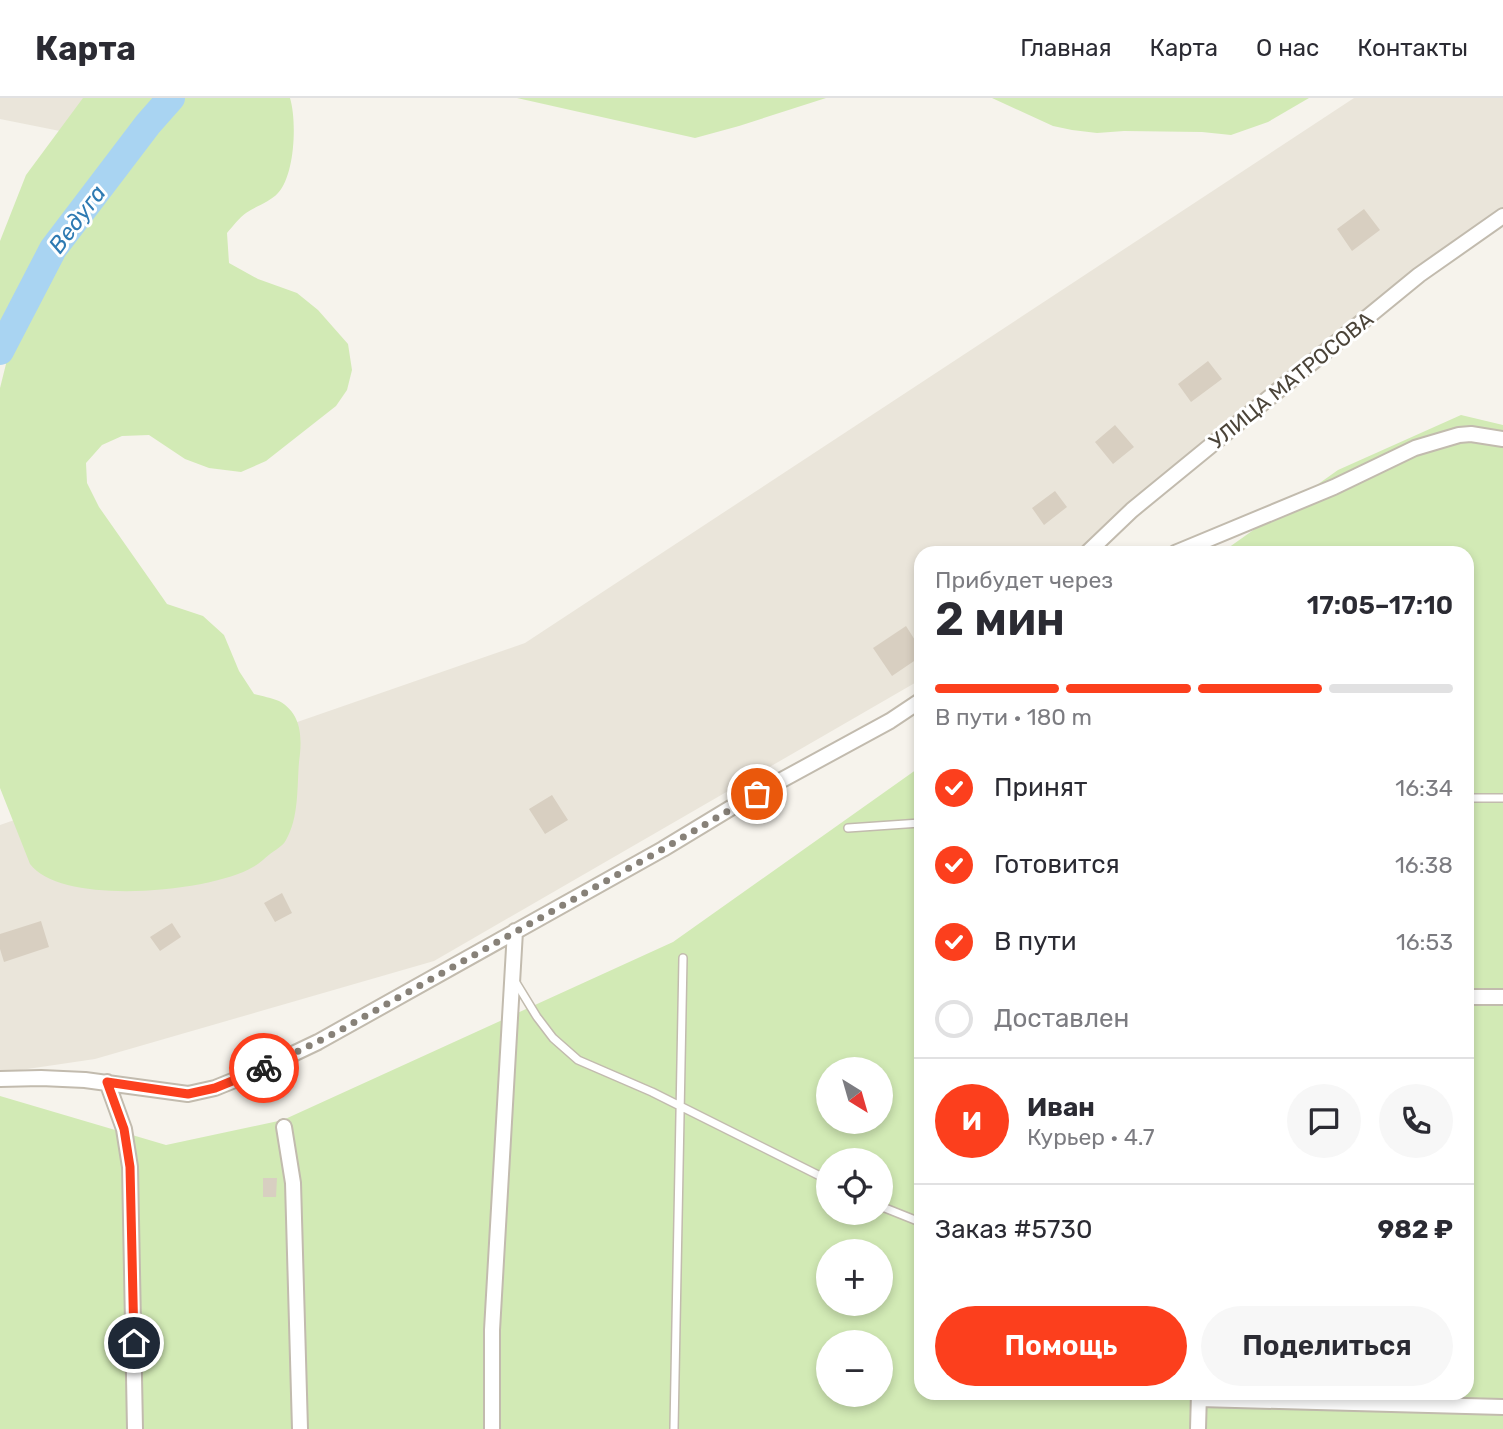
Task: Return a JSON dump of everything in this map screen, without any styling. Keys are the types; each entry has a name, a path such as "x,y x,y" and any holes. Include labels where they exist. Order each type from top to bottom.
{"street":[{"name":"УЛИЦА МАТРОСОВА","path":"1094,546 1132,510 1419,275 1503,216"},
{"path":"1192,546 1334,487 1415,449 1451,436 1471,434 1503,439"},
{"path":"0,1079 40,1077 107,1082 188,1094 215,1088 318,1042 914,705"},
{"path":"901,714 914,715"},
{"path":"492,1429 492,1330 516,931"},
{"path":"1474,997 1503,997"},
{"path":"107,1082 124,1129 130,1167 135,1429"},
{"path":"284,1127 295,1208 300,1429"},
{"path":"1198,1429 1199,1400"},
{"path":"1300,1400 1503,1408"}],"lane":[{"path":"1474,799 1503,798"},
{"path":"848,828 914,823"},
{"path":"674,1429 683,958"},
{"path":"513,978 553,1038 578,1060 652,1092 816,1174"},
{"path":"893,1211 914,1220"}],"shaded area":[{"path":"0,98 107,98 75,134 0,119"},
{"path":"1354,98 1503,98 1503,211 1096,546 914,546 914,683 434,961 95,1059 0,1073 0,825 525,643"}],"green space":[{"path":"83,98 290,98 294,133 291,161 284,185 271,199 243,215 227,233 229,263 258,279 297,293 318,310 348,344 352,370 347,390 336,406 266,461 241,472 209,468 185,459 149,435 122,436 102,445 86,463 87,483 99,507 167,604 203,616 224,635 239,671 254,694 287,706 299,728 301,745 297,802 285,842 255,866 233,876 173,888 104,890 73,886 47,878 30,864 0,788 0,388 6,364 0,359 0,241 26,175"},
{"path":"517,98 826,98 695,138"},
{"path":"992,98 1309,98 1268,122 1231,135 1202,132 1097,133 1072,130 1053,126"},
{"path":"1461,415 1503,425 1503,1429 0,1429 0,1096 166,1145 283,1120 673,942 914,771 914,1400 1474,1400 1474,546 1231,546 1338,470"}],"building":[{"path":"1364,209 1380,230 1352,251 1337,229"},
{"path":"1208,361 1222,379 1191,402 1178,384"},
{"path":"1115,425 1134,447 1113,464 1095,442"},
{"path":"1055,491 1067,507 1044,525 1032,508"},
{"path":"906,626 914,639 914,661 892,676 873,648"},
{"path":"552,795 568,820 545,834 529,809"},
{"path":"282,893 292,913 275,922 264,903"},
{"path":"41,921 49,947 4,962 0,949 0,934"},
{"path":"172,923 181,937 160,951 150,937"},
{"path":"263,1178 277,1178 276,1197 263,1197"}],"waterway":[{"name":"Ведуга","path":"0,351 53,249 148,124 171,98"}],"way so far":[{"path":"264,1068 337,1032 757,794"}],"route":[{"path":"134,1343 130,1167 124,1129 107,1082 188,1094 215,1088 264,1068"}]}
